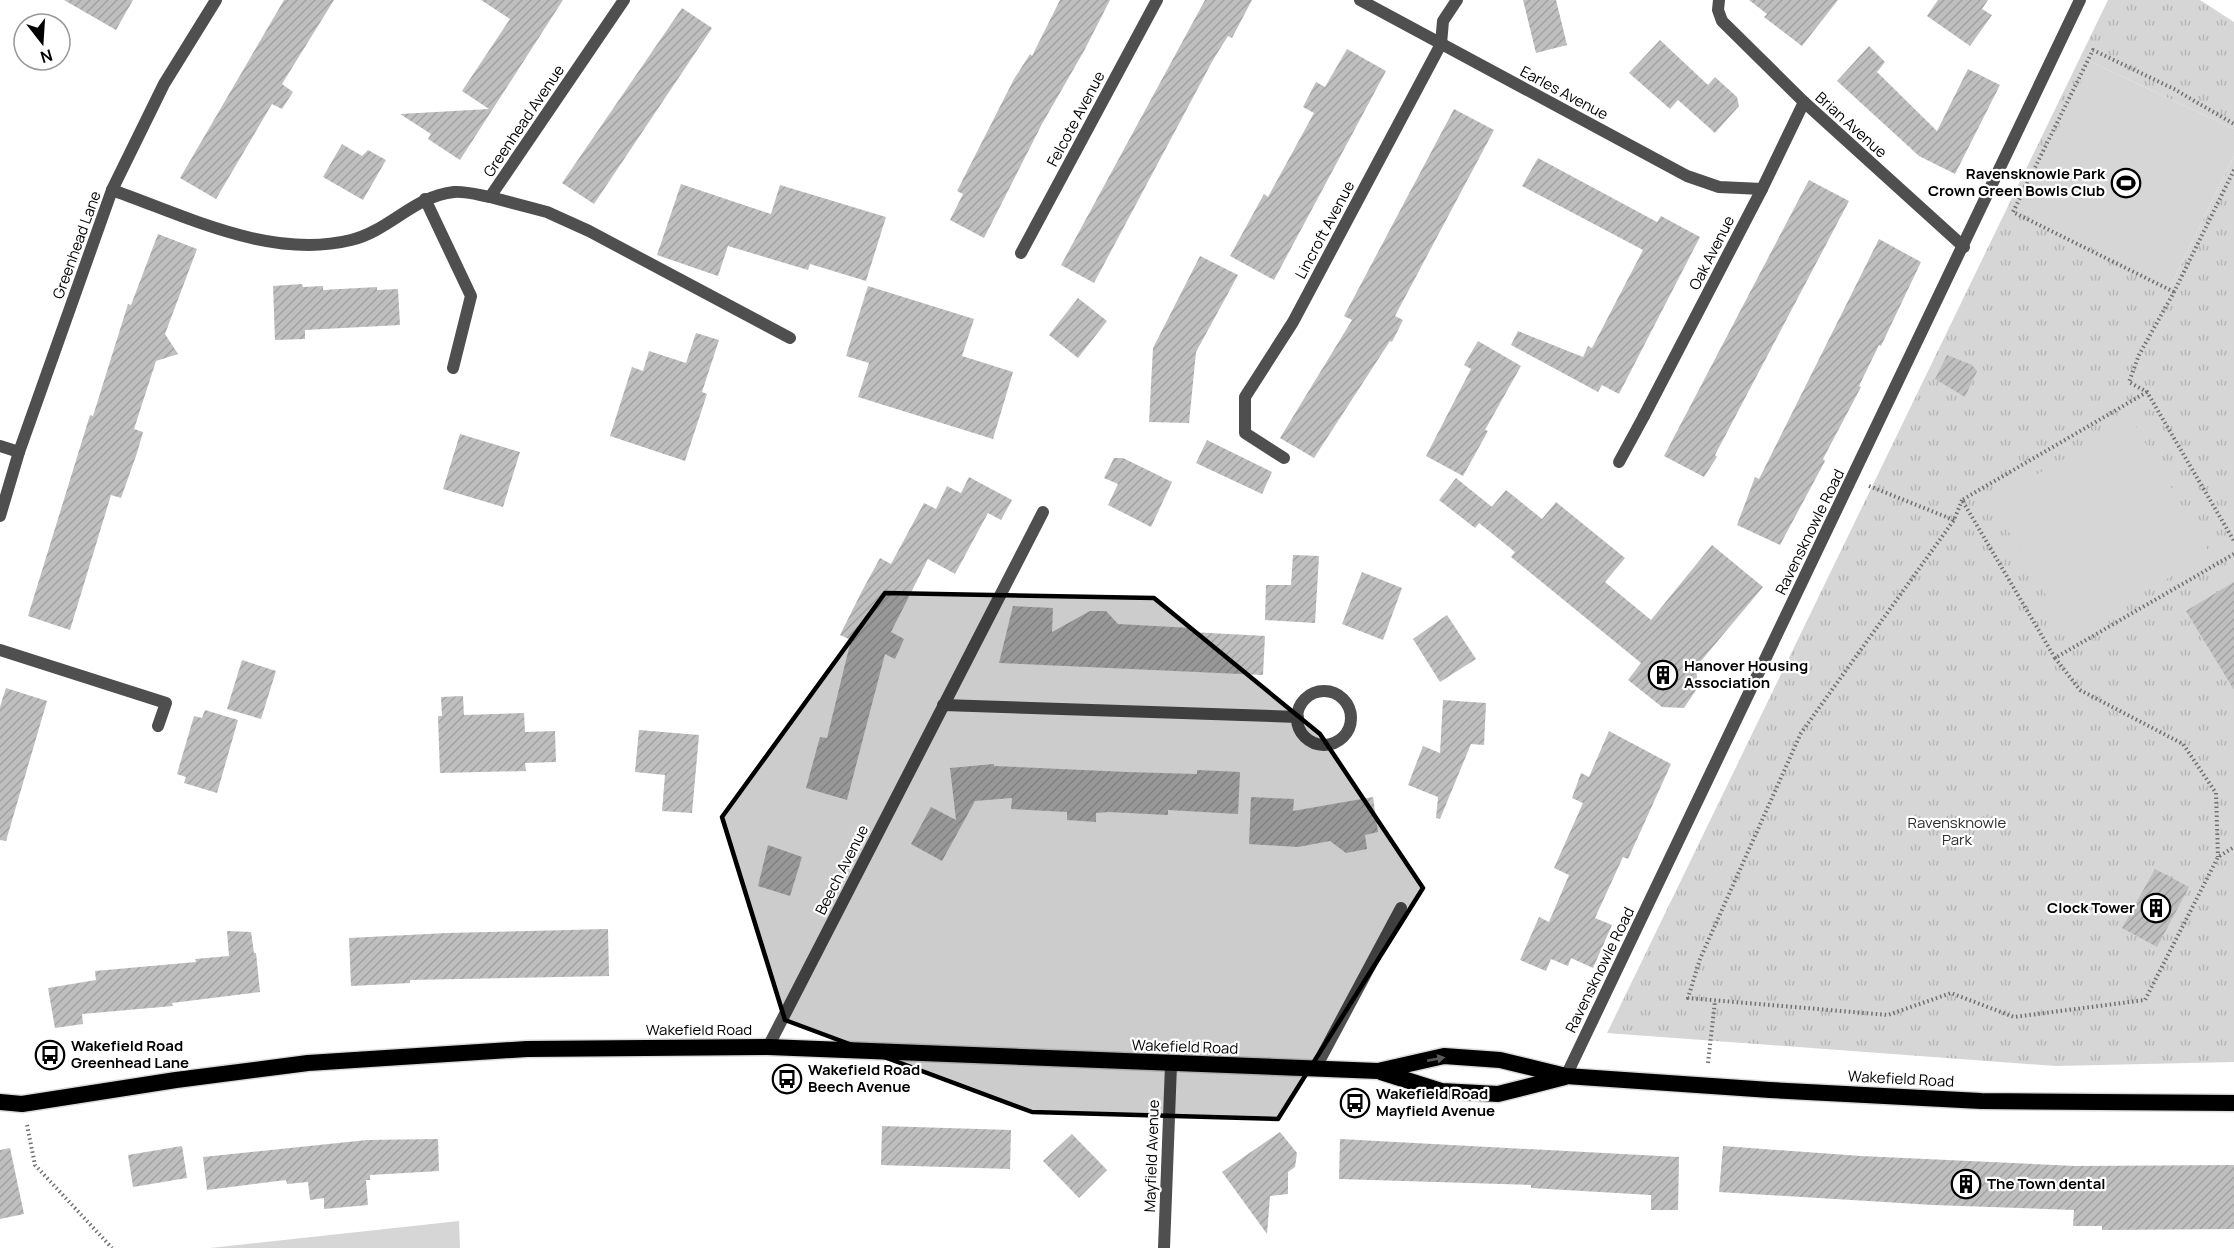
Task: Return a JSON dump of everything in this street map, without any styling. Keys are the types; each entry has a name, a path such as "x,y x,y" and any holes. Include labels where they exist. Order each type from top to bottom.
{"highway":[{"name":"Wakefield Road","path":"0,1102 22,1104 176,1080 308,1063 527,1050 768,1047 1171,1065 1378,1071 1444,1056 1500,1060 1566,1076 1707,1085 1982,1101 2234,1103"},
{"name":"Wakefield Road","path":"1378,1071 1442,1091 1498,1094 1566,1076"},
{"name":"Wakefield Road","path":"0,1115 22,1104"}],"street":[{"name":"Greenhead Lane","path":"0,516 19,452 112,190 164,84 216,0"},
{"name":"Greenhead Avenue","path":"112,190 230,231 275,242 314,246 353,240 425,199 455,191 490,197 624,0"},
{"name":"Felcote Avenue","path":"1021,253 1157,0"},
{"name":"Earles Avenue","path":"1360,0 1687,177 1719,187 1762,189"},
{"name":"Lincroft Avenue","path":"1284,458 1245,433 1245,397 1293,322 1441,44 1443,21 1457,0"},
{"name":"Brian Avenue","path":"1719,0 1718,10 1722,21 1803,102 1964,247"},
{"name":"Ravensknowle Road","path":"1566,1076 2080,0"},
{"name":"Oak Avenue","path":"1619,462 1762,189 1803,102"},
{"path":"490,197 547,212 589,231 790,338"},
{"path":"425,199 471,296 453,368"},
{"path":"0,446 19,452"},
{"name":"Beech Avenue","path":"768,1047 1043,512"},
{"path":"0,650 165,703 158,726"},
{"path":"1325,691 1333,693 1346,702 1351,720 1344,737 1328,745 1318,744 1303,734 1298,717 1303,702 1309,696 1325,691"},
{"path":"943,705 1298,717"},
{"path":"1316,1069 1401,908"},
{"name":"Mayfield Avenue","path":"1164,1248 1171,1065"}],"path":[{"path":"2174,292 2013,212 2093,50 2174,89 2234,124"},
{"path":"2234,170 2174,292 2139,355 2129,382 2146,392 2234,541"},
{"path":"1962,500 2055,658 2080,690 2183,744 2216,793 2218,857 2145,1000 2014,1017 1951,993 1888,1015 1688,998 1700,959 1801,733 1954,520 1962,500 2146,392"},
{"path":"1852,479 1954,520"},
{"path":"2055,658 2234,554"},
{"path":"2218,857 2234,847"},
{"path":"1707,1085 1715,1001"},
{"path":"22,1104 35,1165 112,1248"}],"highlighted area":[{"path":"885,593 1154,598 1320,734 1423,888 1278,1119 1032,1112 785,1020 722,817"}],"green space":[{"name":"Ravensknowle Park","path":"2108,0 2200,0 2234,22 2234,129 2091,62 2170,287 2234,156 2234,1062 2056,1066 1607,1033"},
{"name":"Ravensknowle Park Crown Green Bowls Club","path":"2091,62 2234,129 2234,156 2170,287 2019,210"},
{"path":"2132,420 2210,554 2069,635 1991,501"},
{"path":"459,1221 460,1248 210,1248"}],"building":[{"path":"64,0 133,0 116,30"},
{"path":"284,0 334,0 282,84 293,92 282,109 272,104 216,199 180,178"},
{"path":"481,0 563,0 460,160 428,139 431,134 400,114 489,109 462,91 510,19"},
{"path":"1060,0 1110,0 1042,124 984,238 950,220 963,194 957,191 1014,79 1030,54 1032,56"},
{"path":"1205,0 1252,0 1232,38 1228,36 1213,60 1094,283 1061,265"},
{"path":"1523,0 1556,0 1567,45 1536,53"},
{"path":"1749,0 1838,0 1802,46 1764,17 1767,14"},
{"path":"1938,0 1988,0 1982,9 1992,15 1970,46 1927,16"},
{"path":"682,8 712,28 594,204 562,183"},
{"path":"1660,40 1708,85 1715,77 1737,97 1739,106 1715,133 1678,100 1670,109 1629,73"},
{"path":"1869,46 1885,62 1877,72 1937,131 1968,69 2000,85 1955,174 1919,156 1837,81"},
{"path":"1347,49 1386,71 1274,280 1230,256 1264,194 1268,197 1314,113 1303,107 1316,82 1325,87"},
{"path":"1454,109 1494,130 1395,316 1403,320 1392,342 1390,341 1314,458 1280,438 1352,320 1344,316"},
{"path":"342,144 362,156 368,150 386,160 363,200 323,177"},
{"path":"1538,158 1657,222 1661,216 1700,237 1619,394 1602,385 1598,392 1511,345 1518,331 1583,357 1588,346 1592,348 1643,250 1522,186"},
{"path":"1809,180 1849,201 1715,455 1717,457 1704,477 1664,456"},
{"path":"681,184 771,214 780,185 886,217 866,281 810,264 808,270 728,246 718,276 657,255"},
{"path":"158,234 197,249 165,334 178,354 156,361 134,429 143,432 137,453 121,498 111,495 70,630 28,616 90,415 93,416 128,304 131,305"},
{"path":"1879,239 1921,262 1859,386 1861,387 1823,459 1825,461 1780,545 1737,525 1755,477 1759,479"},
{"path":"1200,256 1238,275 1196,352 1189,423 1149,422 1153,348"},
{"path":"302,284 303,287 323,286 323,290 377,287 377,290 398,289 400,325 305,330 305,339 275,340 273,286"},
{"path":"868,286 974,319 962,356 1013,372 993,439 858,397 869,363 846,356"},
{"path":"1078,298 1107,321 1078,358 1049,335"},
{"path":"696,333 719,340 702,392 707,394 685,461 610,436 632,367 643,371 649,351 686,363"},
{"path":"1478,341 1521,366 1485,430 1488,431 1463,476 1426,456 1471,369 1464,365"},
{"path":"1947,355 1972,365 1977,371 1965,397 1935,379"},
{"path":"460,434 520,452 503,507 443,489"},
{"path":"1207,440 1272,472 1262,494 1196,463"},
{"path":"1114,458 1123,458 1172,482 1151,527 1108,505 1118,484 1104,478"},
{"path":"969,477 1012,500 1001,520 988,513 955,574 928,559 891,632 904,639 895,659 885,654 847,800 806,788 820,737 827,738 851,640 840,635 862,591 880,558 891,564 924,503 936,509 947,486 961,493"},
{"path":"1456,478 1492,507 1506,490 1542,519 1556,502 1625,558 1605,582 1651,620 1712,545 1763,587 1696,667 1698,687 1684,708 1662,707 1628,680 1641,663 1511,557 1515,552 1479,523 1475,528 1439,500"},
{"path":"1293,555 1319,556 1315,623 1265,620 1266,585 1291,585"},
{"path":"1362,572 1402,588 1383,640 1342,624"},
{"path":"2234,582 2234,690 2186,611"},
{"path":"1013,606 1053,608 1052,632 1090,611 1106,611 1118,624 1191,628 1191,632 1265,636 1263,675 999,663"},
{"path":"1447,615 1476,659 1440,682 1413,639"},
{"path":"242,660 276,671 261,719 227,709"},
{"path":"6,688 47,701 6,841 0,840 0,707"},
{"path":"463,696 464,715 524,713 525,732 555,731 556,762 525,763 526,771 440,773 438,716 442,716 441,697"},
{"path":"1443,700 1486,703 1484,745 1471,744 1440,819 1436,818 1438,797 1408,785 1423,746 1440,753"},
{"path":"205,710 238,720 217,793 184,783 186,777 177,774 194,716 202,718"},
{"path":"639,730 699,735 692,813 662,811 665,775 635,772"},
{"path":"1609,731 1671,764 1628,859 1623,857 1595,918 1612,925 1593,968 1571,958 1568,966 1551,959 1546,971 1520,960 1539,917 1549,922 1569,875 1554,868 1583,803 1572,798 1581,773 1589,777"},
{"path":"994,764 994,766 1127,772 1197,774 1197,770 1240,772 1238,814 1168,810 1168,815 1109,812 1096,813 1096,822 1067,820 1067,812 1011,809 1012,798 975,801 942,861 911,844 931,807 956,820 950,768"},
{"path":"1251,797 1294,799 1293,811 1373,797 1378,832 1365,835 1367,849 1346,853 1330,841 1298,847 1249,844"},
{"path":"768,845 802,857 790,896 758,886"},
{"name":"Clock Tower","path":"2155,869 2189,887 2157,947 2122,928"},
{"path":"608,929 609,976 410,980 410,983 351,986 349,938"},
{"path":"227,931 251,932 254,953 256,953 260,992 172,1003 173,1006 82,1014 83,1024 55,1028 48,988 96,980 95,971 196,962 195,959 229,956"},
{"path":"882,1126 1011,1130 1010,1169 881,1165"},
{"path":"1280,1132 1297,1153 1295,1167 1288,1172 1288,1194 1270,1196 1267,1234 1222,1172"},
{"path":"1072,1134 1107,1170 1079,1198 1043,1161"},
{"path":"438,1139 439,1171 370,1175 370,1180 366,1180 368,1205 324,1209 324,1198 310,1200 308,1182 287,1184 286,1180 207,1190 203,1157 367,1140"},
{"path":"1340,1139 1679,1157 1678,1210 1651,1210 1651,1195 1531,1188 1531,1185 1339,1179"},
{"path":"182,1146 187,1178 133,1187 128,1155"},
{"path":"1723,1146 1861,1156 2075,1166 2234,1165 2234,1229 2102,1230 2102,1226 2073,1226 2074,1210 1933,1205 1719,1192"},
{"path":"10,1148 24,1214 0,1219 0,1150"}],"place":[{"name":"Ravensknowle Park Crown Green Bowls Club","path":"2126,183"},
{"name":"Hanover Housing Association","path":"1663,675"},
{"name":"Clock Tower","path":"2156,908"},
{"name":"Wakefield Road Greenhead Lane","path":"50,1055"},
{"name":"Wakefield Road Beech Avenue","path":"787,1079"},
{"name":"Wakefield Road Mayfield Avenue","path":"1355,1103"},
{"name":"The Town dental","path":"1966,1184"}]}
